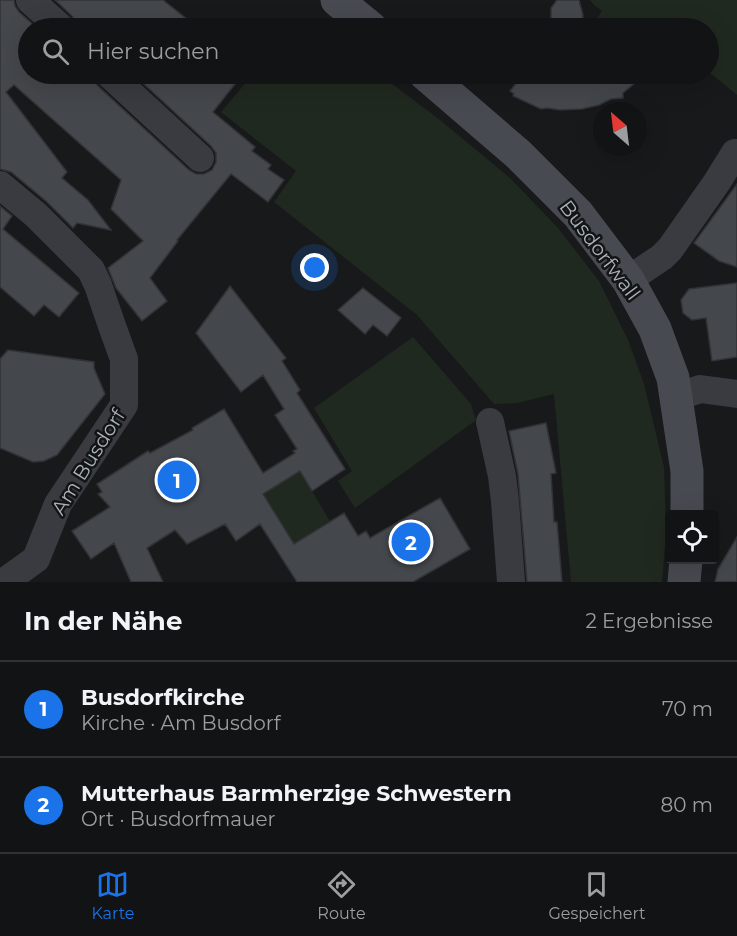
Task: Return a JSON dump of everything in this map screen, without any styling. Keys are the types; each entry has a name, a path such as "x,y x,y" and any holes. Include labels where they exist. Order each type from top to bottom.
{"main road":[{"path":"337,0 359,18"},
{"name":"Busdorfwall","path":"437,84 518,154 578,214 628,280 655,329 673,378 687,471 687,510"},
{"path":"684,582 686,564"}],"street":[{"path":"30,0 50,18"},
{"path":"120,84 200,158"},
{"path":"628,280 670,249 735,153"},
{"name":"Am Busdorf","path":"0,185 36,215 91,270 124,359 124,405 58,504 36,559 4,582"},
{"path":"676,397 700,389 737,394"},
{"path":"490,422 502,476 511,582"}],"shaded area":[{"path":"590,0 737,0 737,95 719,80 719,18 597,18 602,11"},
{"path":"245,84 392,84 510,178 558,228 599,281 628,340 644,384 664,467 665,545 662,582 571,582 554,394 517,403 494,404 417,315 274,202 296,171 221,112"},
{"path":"413,337 471,404 476,420 355,508 338,481 352,471 314,408"},
{"path":"300,471 330,521 294,544 264,494"}],"building":[{"path":"0,0 14,0 15,6 26,18 18,18 18,84 97,84 189,170 196,174 204,174 212,170 216,162 216,153 144,84 235,84 213,112 255,147 252,151 271,165 268,169 284,180 268,202 231,174 177,240 150,278 167,301 142,321 116,288 108,268 143,241 111,209 121,180 14,85 6,92 67,172 62,178 88,200 111,230 77,223 73,228 47,202 11,172 0,169"},
{"path":"55,0 163,0 186,18 73,18"},
{"path":"557,0 579,0 583,18 551,18 551,8"},
{"path":"515,84 634,84 623,93 623,98 593,102 593,106 582,109 541,109 513,96 514,94 510,91"},
{"path":"737,184 737,267 719,261 694,243"},
{"path":"0,206 12,216 3,229 79,293 59,317 44,305 34,316 0,287"},
{"path":"737,283 737,357 712,361 706,318 692,320 683,313 681,300 689,289"},
{"path":"230,286 286,358 282,361 300,390 297,393 345,469 312,491 300,471 263,494 294,544 344,513 358,536 366,531 370,538 440,498 470,549 413,582 297,582 260,524 236,541 225,524 187,544 175,530 147,548 163,582 131,582 114,543 91,559 72,531 110,507 98,494 102,492 97,484 148,451 150,453 193,430 192,428 224,409 263,473 295,453 293,451 297,449 275,415 284,409 263,375 241,392 196,333"},
{"path":"363,288 401,318 387,336 373,325 365,334 338,310"},
{"path":"8,350 94,362 94,368 105,394 57,455 44,461 33,462 0,448 0,359"},
{"path":"546,423 556,473 551,474 554,522 557,522 562,582 527,582 518,474 509,431"},
{"path":"737,537 737,582 715,582 718,569"}],"place":[{"name":"Busdorfkirche","path":"177,480"},
{"name":"Mutterhaus Barmherzige Schwestern","path":"411,542"}]}
